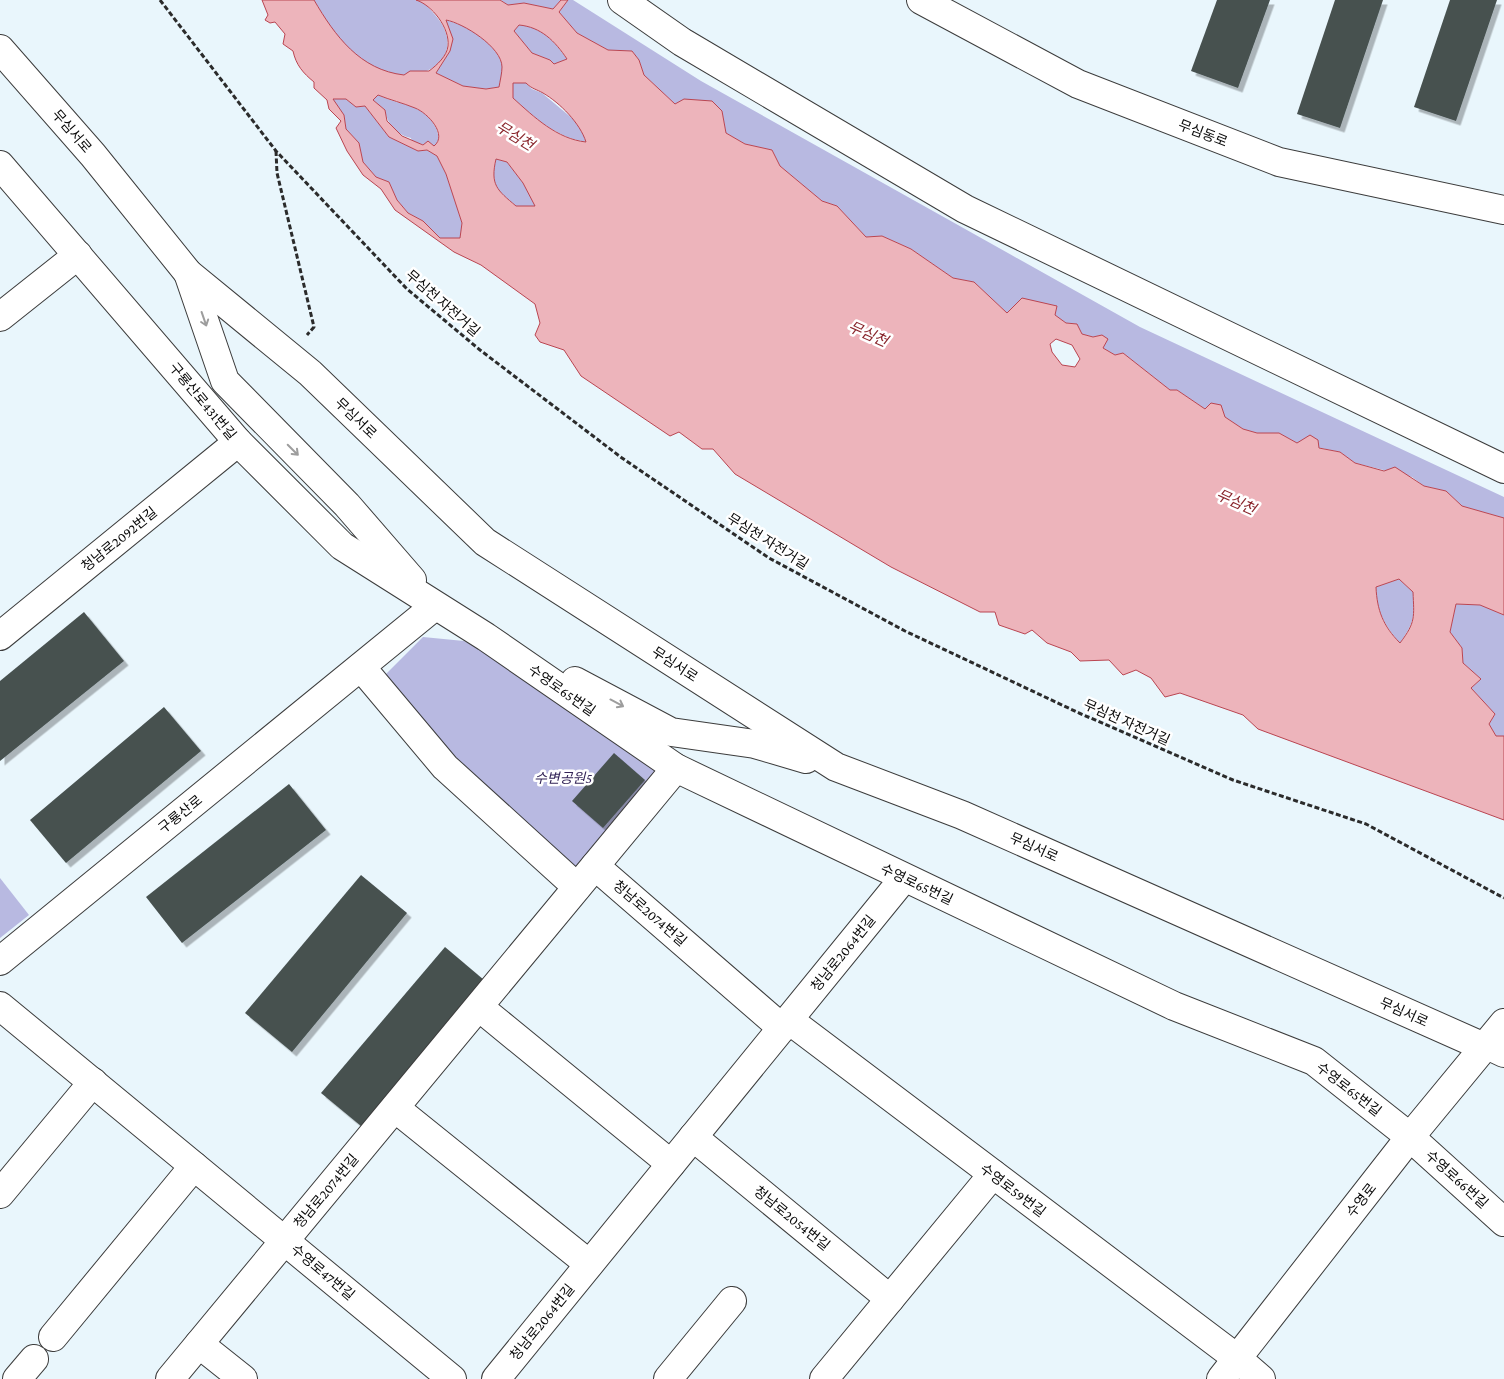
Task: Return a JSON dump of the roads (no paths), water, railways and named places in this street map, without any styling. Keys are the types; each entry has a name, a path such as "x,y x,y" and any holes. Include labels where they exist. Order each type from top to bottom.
{"street":[{"path":"622,0 682,42 965,209 1504,469"},
{"name":"무심동로","path":"921,0 1078,84 1279,162 1504,210"},
{"name":"무심서로","path":"0,49 93,156 188,272 310,373 485,542 836,768 962,815 1494,1050"},
{"name":"구룡산로431번길","path":"0,165 238,442 342,546 434,606"},
{"path":"0,317 78,254"},
{"path":"188,272 225,381 347,505 434,606 672,732 754,744 836,768"},
{"name":"청남로2092번길","path":"0,636 238,442"},
{"name":"구룡산로","path":"0,961 434,606"},
{"name":"수영로65번길","path":"434,606 486,637 676,768 1174,1006 1314,1061 1410,1137"},
{"path":"361,667 444,767 577,887"},
{"name":"청남로2074번길","path":"170,1379 676,768"},
{"name":"청남로2074번길","path":"595,866 705,961 785,1024"},
{"name":"청남로2064번길","path":"496,1379 904,878"},
{"name":"수영로47번길","path":"0,1006 452,1379"},
{"path":"479,1007 671,1164"},
{"name":"수영로","path":"1229,1369 1410,1137 1494,1050 1504,1023"},
{"name":"수영로59번길","path":"785,1024 993,1174 1229,1369 1261,1379"},
{"path":"0,1194 93,1082"},
{"path":"395,1108 589,1264"},
{"name":"청남로2054번길","path":"693,1137 890,1300"},
{"name":"수영로66번길","path":"1410,1137 1504,1222"},
{"path":"53,1337 194,1166"},
{"path":"824,1379 993,1174"},
{"path":"668,1379 732,1301"},
{"path":"199,1344 243,1379"}],"water":[{"name":"무심천","path":"262,0 314,0 340,38 362,59 388,72 404,75 410,71 429,71 444,57 448,46 446,32 439,18 428,7 416,0 500,0 508,5 524,3 553,9 561,0 568,0 559,12 577,33 608,50 632,51 639,60 644,75 675,104 684,99 712,101 722,111 726,133 745,144 772,150 780,166 822,201 837,206 866,237 882,236 911,249 953,278 974,282 1007,313 1022,298 1057,306 1055,315 1066,323 1077,324 1082,334 1093,337 1102,335 1108,339 1103,348 1115,355 1123,353 1170,390 1177,390 1205,409 1211,403 1221,405 1225,417 1243,429 1257,433 1279,433 1297,443 1310,435 1318,440 1319,448 1340,452 1355,463 1384,471 1395,467 1424,486 1446,491 1462,506 1504,518 1504,615 1480,605 1456,604 1450,632 1462,648 1463,663 1481,679 1471,688 1495,714 1489,724 1496,736 1504,736 1504,820 1258,729 1243,715 1180,693 1165,697 1151,678 1136,670 1123,675 1109,660 1080,661 1071,652 1047,643 1032,630 1025,634 999,625 995,612 980,612 891,567 735,474 713,449 702,449 679,432 670,436 581,376 564,350 540,342 535,335 540,323 535,304 481,265 454,252 395,210 381,189 363,175 347,151 336,128 341,121 329,109 327,100 314,88 314,82 301,68 293,51 283,44 285,34 275,22 270,23 265,20 268,15","holes":["446,20 471,31 489,44 496,52 502,67 499,87 486,89 463,86 436,73 450,51 453,39","519,25 527,26 547,36 558,46 567,59 554,64 550,60 532,53 514,31","513,83 526,83 543,93 569,114 586,142 565,137 546,126 513,98","378,95 420,111 435,125 438,130 438,141 434,146 428,141 423,145 402,136 387,121 385,110 373,100","333,99 346,99 356,107 365,106 389,137 418,151 427,150 437,156 446,174 462,223 460,238 440,238 423,221 408,213 397,200 389,182 376,177 363,162 359,143 346,129 344,115","496,159 507,162 523,183 535,206 516,206 500,191 494,175","1056,339 1072,345 1080,359 1075,367 1062,365 1052,352 1050,344","1399,579 1413,592 1413,619 1409,630 1400,643 1385,624 1376,587"]}],"park label":[{"name":"수변공원5","path":"563,778"}]}
